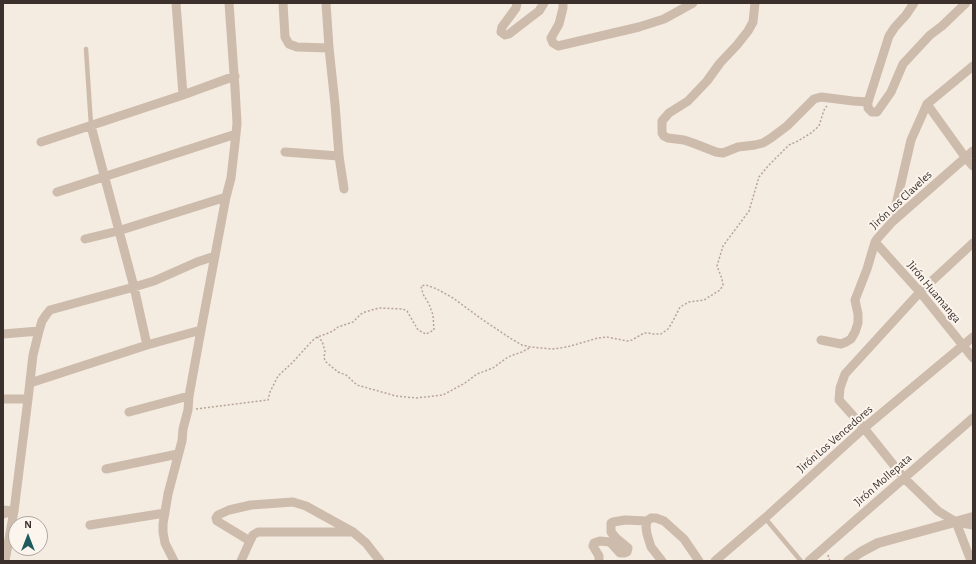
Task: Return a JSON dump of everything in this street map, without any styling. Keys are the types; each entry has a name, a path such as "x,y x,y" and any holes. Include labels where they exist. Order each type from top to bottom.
{"street":[{"path":"176,3 183,95"},
{"path":"174,561 167,549 163,537 163,524 168,494 182,441 183,429 188,410 201,330 226,197 231,178 236,134 235,76 229,3"},
{"path":"283,3 286,37 289,44 297,47 329,48"},
{"path":"326,3 339,156 344,189"},
{"path":"517,3 516,8 502,27 501,32 505,35 509,34 539,11 544,3"},
{"path":"563,3 559,24 551,38 558,46 639,27 664,19 693,3"},
{"path":"755,3 753,22 737,45 688,101 669,113 662,121 662,133 664,136 684,140 716,152 723,153 738,147 763,143 787,126 814,99 821,97 853,102 868,102"},
{"path":"914,3 889,36 868,102 868,108 872,112 877,112 891,92 903,64 930,35 966,3"},
{"path":"892,222 911,140 927,104 973,66"},
{"path":"41,142 183,95 235,76"},
{"path":"927,104 965,158 973,166"},
{"path":"91,126 134,287 147,345"},
{"path":"57,192 236,134"},
{"name":"Jirón Los Claveles","path":"821,340 841,344 851,339 858,323 855,300 867,269 875,242 892,222 973,150"},
{"path":"285,152 339,156"},
{"path":"85,239 118,231 226,197"},
{"name":"Jirón Huamanga","path":"875,242 920,292 973,358"},
{"path":"973,243 920,292 844,374 840,388 839,400 864,428 904,478 938,511 956,522 973,525"},
{"path":"5,561 14,511 33,355 42,321 46,314 50,310 154,281 197,262 215,256"},
{"path":"30,383 147,345 201,330"},
{"path":"3,334 39,331"},
{"name":"Jirón Los Vencedores","path":"714,561 765,518 864,428 973,337"},
{"path":"128,412 190,396"},
{"path":"3,399 28,399"},
{"name":"Jirón Mollepata","path":"809,561 973,418"},
{"path":"106,469 178,454"},
{"path":"250,541 217,521 216,518 218,515 229,510 251,505 293,502 306,506 353,532 366,542 380,561"},
{"path":"3,510 14,511"},
{"path":"3,514 14,511"},
{"path":"90,525 165,513"},
{"path":"848,561 878,543 973,517"},
{"path":"599,561 599,556 593,546 594,543 600,541 610,542 620,553 627,552 628,548 611,532 611,523 625,520 647,520 651,518 664,521 684,539 699,561"},
{"path":"647,520 646,527 651,547 662,561"},
{"path":"956,522 971,561"},
{"path":"241,561 253,535 258,532 353,532"}],"lane":[{"path":"86,49 91,126"},
{"path":"765,518 801,561"}],"path":[{"path":"188,410 268,400 270,392 278,376 312,341 338,327 353,322 365,312 379,308 403,309 407,311 418,330 426,334 434,330 433,315 423,294 421,286 426,285 437,288 510,338 531,347 552,349 567,348 598,338 607,337 627,341 632,340 644,333 661,334 668,329 680,307 689,302 704,300 720,290 723,285 717,266 723,246 749,210 759,177 789,145 811,133 819,126 825,108 836,99"},
{"path":"317,337 322,341 325,351 324,358 326,362 338,372 346,375 357,385 396,396 416,398 443,395 465,383 476,374 493,368 508,357 531,347"}],"building":[{"path":"818,449 823,456 815,462 810,456"}]}
